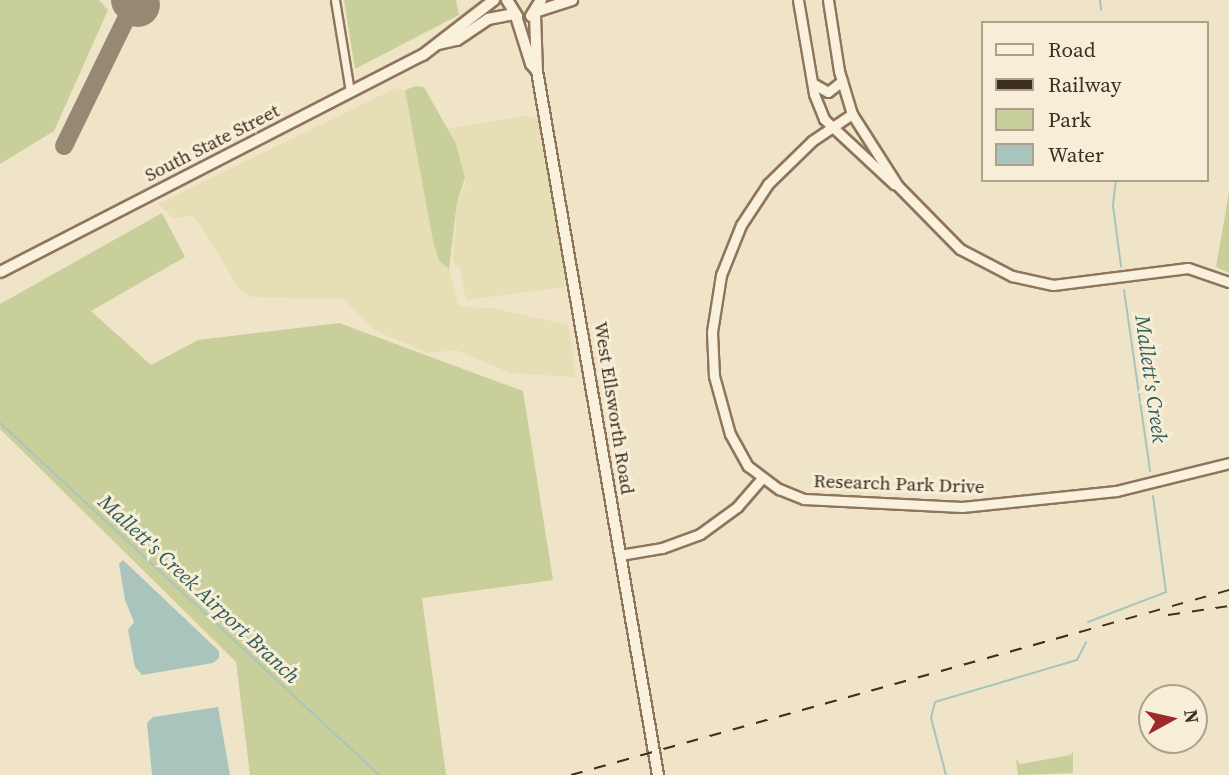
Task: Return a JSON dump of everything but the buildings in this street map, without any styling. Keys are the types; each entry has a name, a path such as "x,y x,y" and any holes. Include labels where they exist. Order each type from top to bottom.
{"main road":[{"name":"South State Street","path":"439,44 449,31 494,0"},
{"name":"West Ellsworth Road","path":"507,0 531,64 537,71"},
{"name":"West Ellsworth Road","path":"541,0 536,13 537,71 658,775"},
{"path":"536,13 572,0"},
{"name":"South State Street","path":"0,272 439,44 457,40 488,19 536,13"}],"street":[{"path":"335,0 350,92"},
{"path":"798,0 811,80 830,128 881,176 898,186"},
{"path":"828,0 842,81 852,114 898,186 960,250 1033,283 1068,286 1188,268 1229,282"},
{"path":"811,80 817,89 828,92 842,81"},
{"name":"Research Park Drive","path":"852,114 830,128 780,170 754,204 730,249 715,302 713,354 719,400 737,450 762,478 804,499 962,507 1116,491 1229,463"},
{"path":"620,555 662,548 699,534 737,507 762,478"}],"shaded area":[{"path":"396,88 405,90 412,112 434,246 440,261 449,269 459,307 492,308 568,325 576,377 510,373 456,350 428,353 374,330 344,299 252,297 240,290 200,224 192,216 173,218 158,204"},
{"path":"526,116 539,118 568,281 564,287 466,300 460,269 453,262 457,202 466,184 456,144 446,129"}],"green space":[{"path":"0,0 99,0 108,10 54,131 0,164"},
{"path":"344,0 456,0 459,15 355,69"},
{"path":"416,86 424,87 456,144 465,178 457,202 449,269 440,262 434,246 405,90"},
{"path":"1229,192 1229,273 1216,267"},
{"path":"162,213 185,257 91,311 151,365 198,340 339,323 523,391 553,580 422,598 446,775 250,775 236,662 0,429 0,304"},
{"path":"1073,750 1073,773 1018,775 1016,759 1020,764 1071,755"}],"water":[{"path":"123,560 219,651 219,658 213,663 142,675 135,667 128,630 134,622 125,600 119,564"},
{"path":"218,707 230,775 152,775 147,723 153,717"}],"waterway":[{"name":"Mallett's Creek","path":"1100,0 1101,10"},
{"name":"Mallett's Creek","path":"1116,182 1113,206 1121,266"},
{"name":"Mallett's Creek","path":"1124,290 1150,471"},
{"name":"Mallett's Creek Airport Branch","path":"0,423 379,775"},
{"name":"Mallett's Creek","path":"1088,622 1166,592 1153,496"},
{"name":"Mallett's Creek","path":"946,775 931,718 935,702 1077,660 1086,642"}],"taxiway":[{"path":"64,146 129,13 144,0"}],"runway":[{"path":"133,0 138,5"}],"railway":[{"path":"571,775 1229,590"},
{"path":"1168,615 1229,606"}]}
